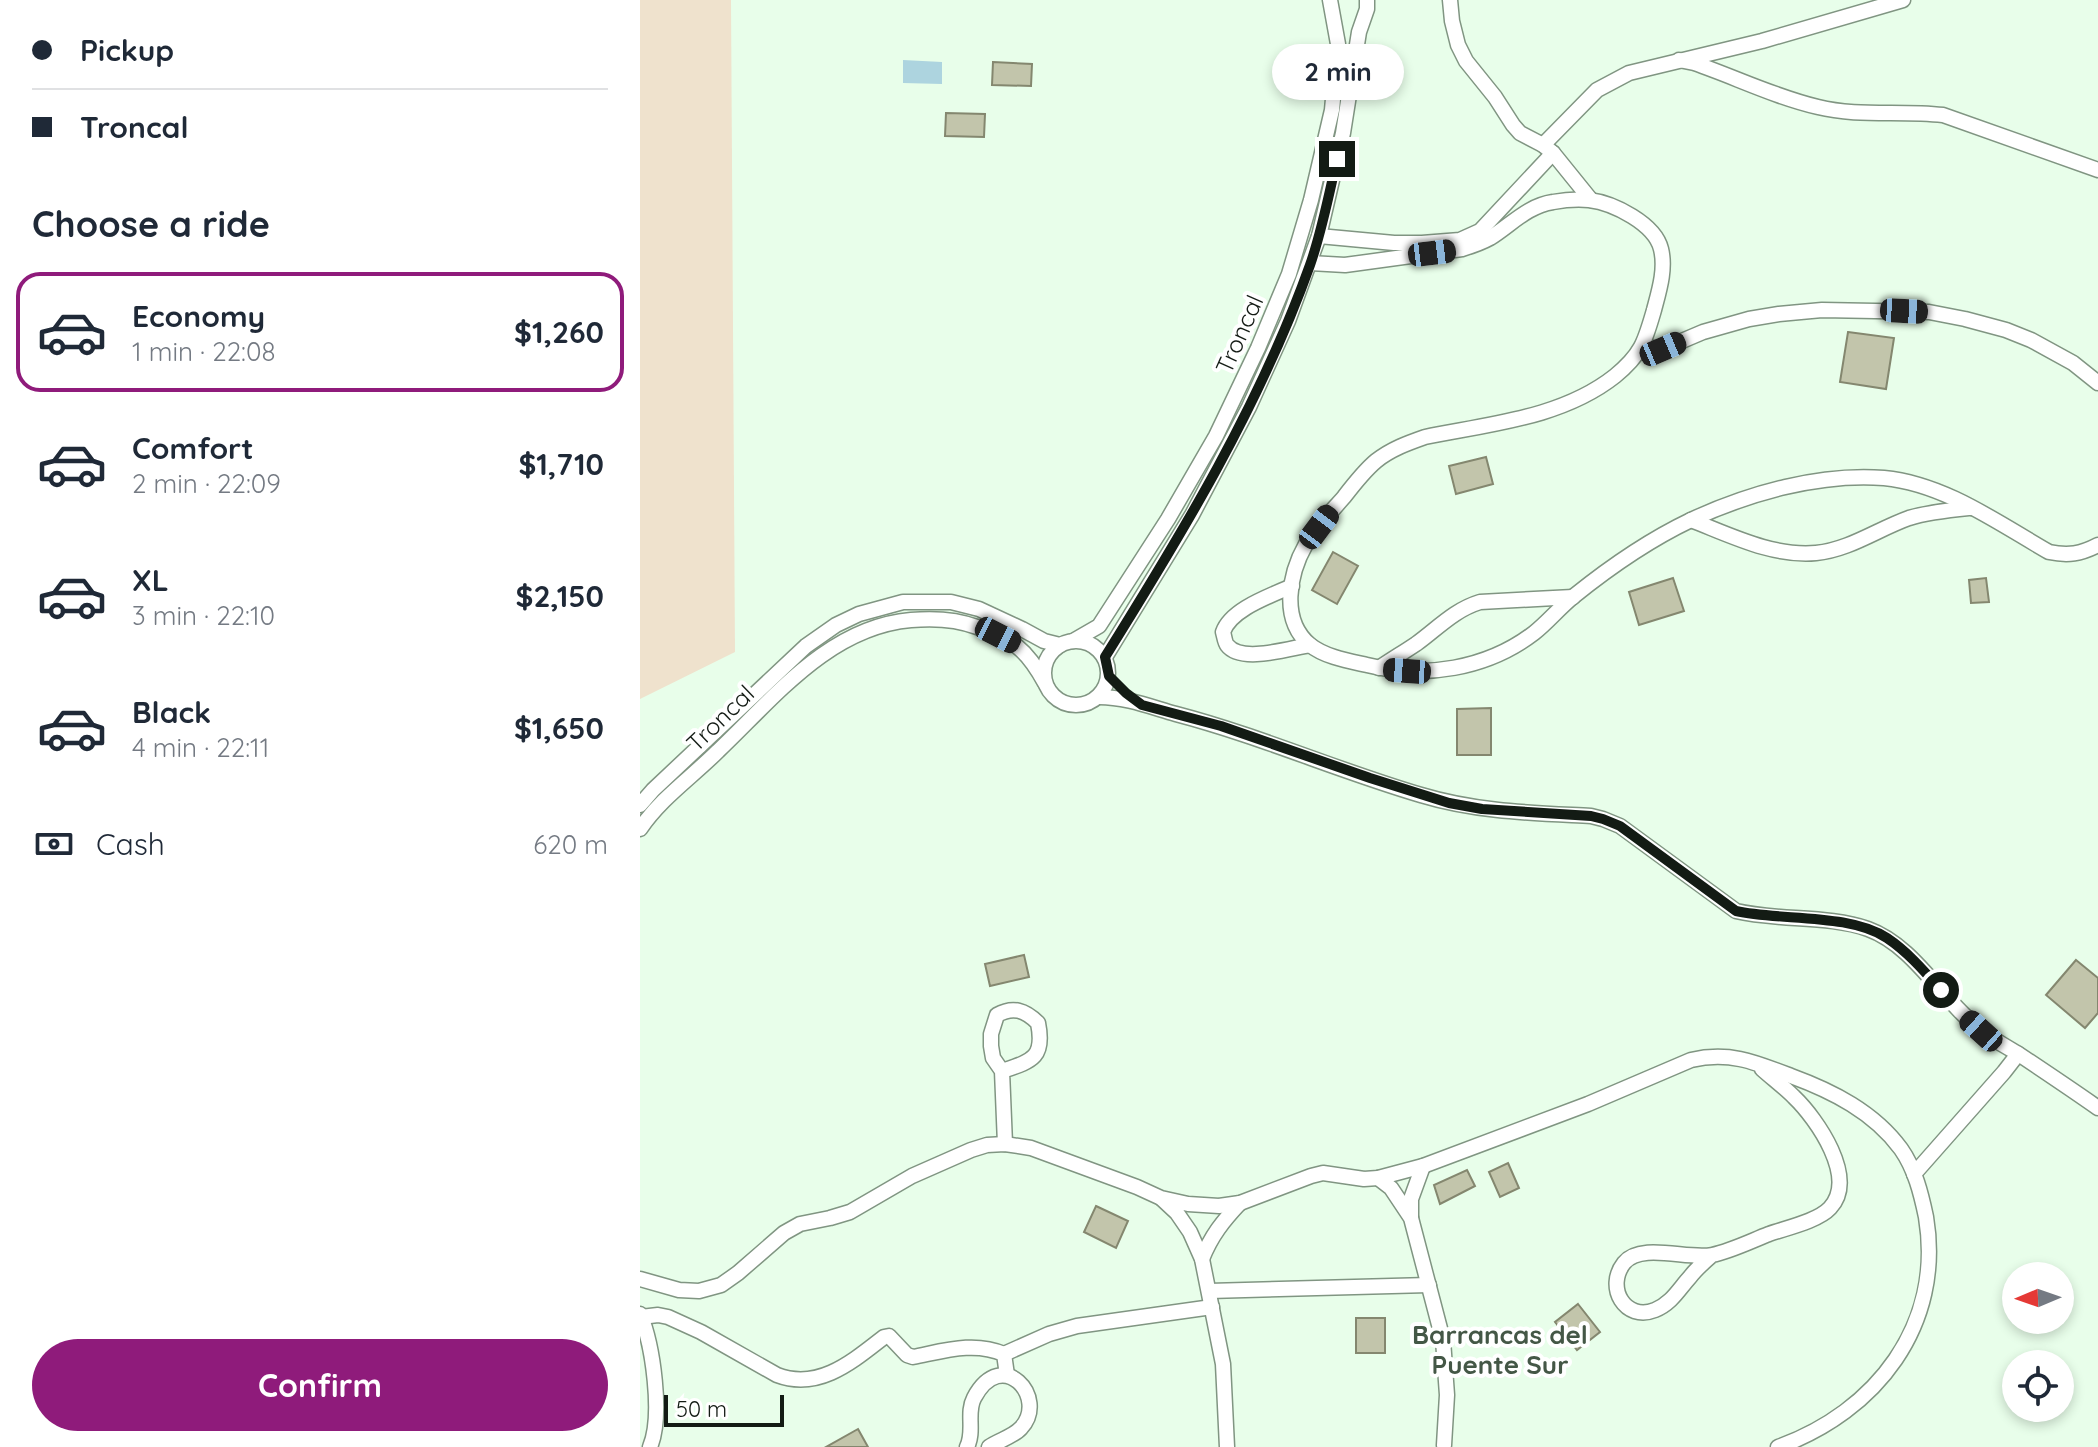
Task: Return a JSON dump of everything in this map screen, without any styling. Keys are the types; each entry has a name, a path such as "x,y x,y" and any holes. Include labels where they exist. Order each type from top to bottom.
{"street":[{"name":"Troncal","path":"1066,643 1099,626 1175,508 1216,436 1289,274 1311,200 1332,110 1338,44 1330,0"},
{"name":"Troncal","path":"640,805 806,646 836,625 859,614 903,602 951,602 979,609 1044,641 1091,644 1105,657 1220,464 1288,321 1319,236 1343,133 1367,0"},
{"path":"1450,0 1458,45 1466,61 1520,133 1548,149 1591,200"},
{"path":"1319,236 1394,243 1460,240 1480,231 1597,90 1605,85 1629,73 1762,41 1903,0"},
{"path":"1679,60 1819,108 1943,115 2098,170"},
{"path":"1310,263 1345,265 1462,249 1491,237 1537,206 1551,202 1591,200 1620,210 1652,232 1661,248 1663,267 1643,347 1617,374 1597,389 1535,415 1425,437 1389,452 1350,488 1307,542 1292,586 1290,608 1295,625 1310,645 1330,655 1379,668 1430,671 1473,664 1505,651 1534,633 1573,597 1629,555 1691,520 1774,490 1829,480 1887,478 1940,492 2049,552 2074,554 2098,545"},
{"path":"1643,347 1663,349 1703,332 1779,314 1822,310 1929,312 1979,322 2031,340 2073,363 2098,383"},
{"path":"1691,520 1773,550 1818,553 1837,549 1924,514 1970,508"},
{"path":"1292,586 1230,618 1223,632 1226,644 1236,653 1252,655 1310,645"},
{"path":"1379,668 1468,606 1480,602 1573,597"},
{"name":"Troncal","path":"640,829 666,798 807,665 838,643 882,623 929,618 969,624 1014,643 1034,662 1050,693 1058,700 1079,706 1099,697"},
{"path":"1045,683 1046,661 1052,652 1066,643"},
{"path":"1099,697 1109,676 1105,657"},
{"path":"1109,676 1142,705"},
{"path":"1099,697 1119,697 1221,726 1449,803 1482,809 1603,819 1620,826 1736,911 1844,923 1869,929 1887,938 1924,971 1981,1031 2098,1108"},
{"path":"1002,1071 1026,1062 1035,1056 1041,1045 1038,1023 1016,1009 997,1015 991,1034 993,1058 1002,1071 1005,1144"},
{"path":"1914,1174 2018,1054"},
{"path":"640,1279 679,1290 699,1291 721,1285 784,1233 800,1224 850,1212 912,1176 987,1145 1031,1148 1161,1198 1219,1206 1240,1203 1323,1173 1364,1179 1423,1166 1588,1104 1691,1060 1706,1056 1731,1056 1820,1086 1859,1109 1880,1126 1901,1150 1914,1174 1928,1229 1926,1293 1911,1331 1890,1367 1866,1396 1820,1429 1778,1447"},
{"path":"1712,1255 1671,1300 1653,1311 1629,1310 1622,1304 1617,1282 1620,1270 1626,1261 1636,1255 1712,1255 1822,1215 1837,1199 1841,1182 1838,1164 1808,1112 1794,1096 1752,1061"},
{"path":"1423,1166 1411,1199 1411,1218 1443,1340 1447,1395 1444,1445"},
{"path":"1378,1178 1391,1188 1411,1218"},
{"path":"1161,1198 1177,1213 1190,1232 1202,1259 1223,1364 1227,1447"},
{"path":"1202,1259 1210,1238 1240,1203"},
{"path":"1209,1291 1429,1285"},
{"path":"650,1447 654,1437 656,1392 641,1316 668,1317 787,1379 814,1379 832,1373 889,1336 907,1355 913,1357 979,1347 989,1347 1004,1354 1049,1334 1077,1326 1212,1307"},
{"path":"1004,1354 1007,1375"},
{"path":"967,1447 971,1435 972,1401 987,1382 1007,1375 1017,1380 1028,1394 1026,1420 1013,1434 989,1447"}],"shaded area":[{"path":"640,0 731,0 735,652 640,699"}],"water":[{"path":"903,60 942,62 942,84 903,83"}],"building":[{"path":"993,62 1032,64 1031,86 992,85"},
{"path":"946,113 985,114 984,137 945,136"},
{"path":"1848,332 1894,338 1886,389 1840,382"},
{"path":"1486,457 1493,484 1456,494 1449,466"},
{"path":"1333,552 1358,566 1337,604 1312,590"},
{"path":"1673,578 1684,611 1639,625 1629,592"},
{"path":"1986,578 1989,602 1971,603 1969,580"},
{"path":"1491,708 1491,755 1457,755 1457,709"},
{"path":"1024,955 1029,977 990,986 985,964"},
{"path":"2076,960 2098,978 2098,1013 2085,1028 2046,995"},
{"path":"1508,1163 1519,1188 1500,1197 1489,1172"},
{"path":"1467,1170 1475,1186 1440,1204 1434,1185"},
{"path":"1096,1206 1128,1221 1116,1248 1084,1232"},
{"path":"1578,1304 1600,1332 1577,1350 1555,1322"},
{"path":"1356,1318 1385,1318 1385,1353 1356,1353"},
{"path":"858,1429 868,1447 826,1447"}],"district":[{"name":"Barrancas del Puente Sur","path":"1500,1349"}],"route":[{"path":"1337,159 1319,236 1288,321 1220,464 1105,657 1109,676 1142,705 1221,726 1449,803 1482,809 1603,819 1620,826 1736,911 1844,923 1869,929 1903,951 1941,990"}]}
